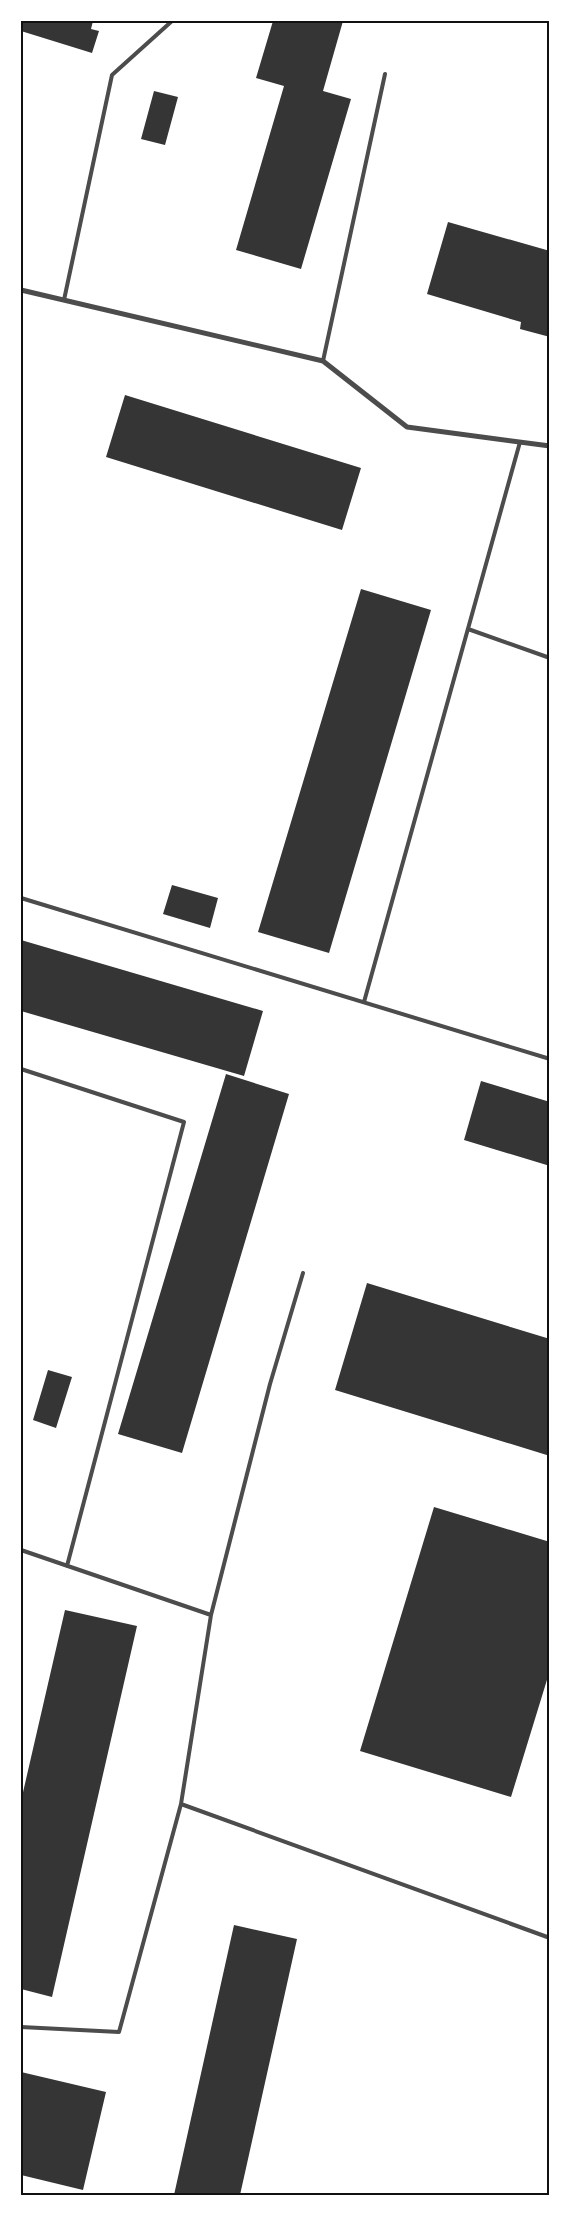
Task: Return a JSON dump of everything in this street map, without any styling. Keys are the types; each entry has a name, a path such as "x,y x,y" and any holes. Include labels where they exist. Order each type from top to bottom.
{"street":[{"path":"21,290 323,361 407,427 550,446"}],"lane":[{"path":"64,300 112,75 172,21"},
{"path":"323,361 385,74"},
{"path":"364,1002 520,442"},
{"path":"468,629 550,658"},
{"path":"21,898 550,1059"},
{"path":"21,1070 184,1122 67,1566"},
{"path":"21,2027 119,2032 181,1804 211,1615 270,1384 303,1273"},
{"path":"21,1550 211,1615"},
{"path":"181,1804 550,1938"}],"building":[{"path":"21,21 93,21 91,29 99,31 92,53 21,31"},
{"path":"273,21 343,21 323,91 351,99 301,269 236,250 284,86 256,78"},
{"path":"154,91 178,97 165,145 141,139"},
{"path":"448,222 550,251 550,337 520,329 521,322 427,294"},
{"path":"125,395 361,468 342,530 106,457"},
{"path":"361,589 431,610 329,953 258,932"},
{"path":"172,885 218,898 210,928 163,914"},
{"path":"21,940 263,1011 244,1076 21,1011"},
{"path":"226,1074 289,1094 182,1453 118,1434"},
{"path":"481,1081 550,1102 550,1166 464,1140"},
{"path":"367,1283 550,1339 550,1456 335,1390"},
{"path":"48,1370 72,1377 56,1428 33,1420"},
{"path":"434,1507 550,1542 550,1670 511,1797 360,1751"},
{"path":"65,1610 137,1626 52,1997 21,1989 21,1801"},
{"path":"234,1925 297,1939 240,2195 174,2195"},
{"path":"21,2072 106,2092 83,2190 21,2175"}]}
